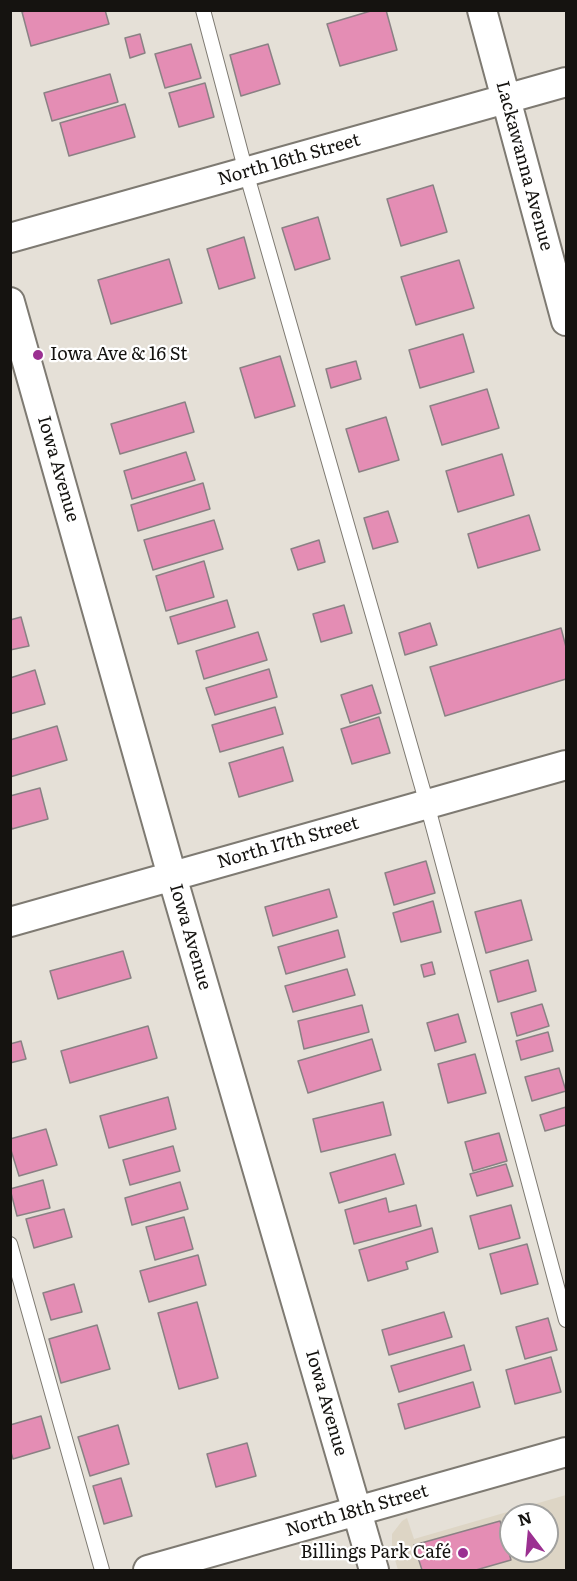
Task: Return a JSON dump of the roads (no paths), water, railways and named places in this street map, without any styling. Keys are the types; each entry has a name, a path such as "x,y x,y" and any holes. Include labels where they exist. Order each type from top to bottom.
{"street":[{"name":"Lackawanna Avenue","path":"482,10 567,321"},
{"name":"North 16th Street","path":"10,238 567,82"},
{"name":"Iowa Avenue","path":"10,302 172,876 374,1570"},
{"name":"North 17th Street","path":"10,922 567,765"},
{"name":"North 18th Street","path":"148,1570 567,1452"}],"lane":[{"path":"202,10 246,172 427,804 567,1320"},
{"path":"10,1244 102,1570"}],"place":[{"name":"Iowa Ave & 16 St","path":"38,355"},
{"name":"Billings Park Café","path":"463,1553"}]}
